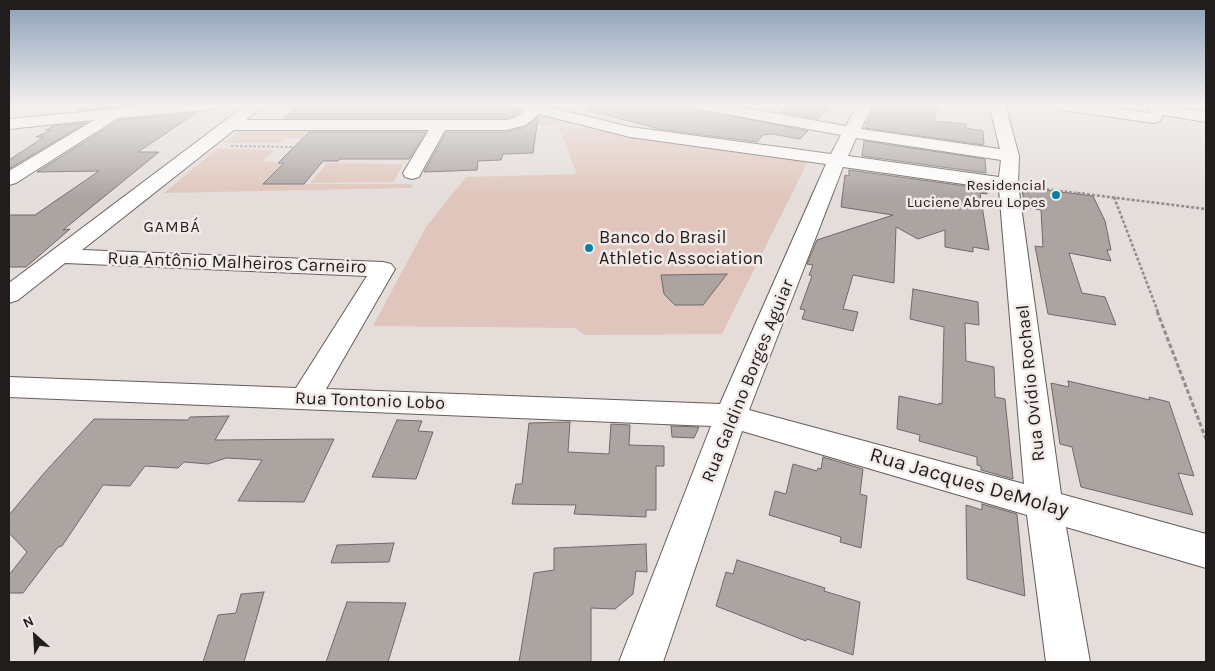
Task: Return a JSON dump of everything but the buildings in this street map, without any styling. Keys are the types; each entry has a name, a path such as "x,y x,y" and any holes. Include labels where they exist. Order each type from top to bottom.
{"street":[{"path":"13,175 80,135"},
{"path":"9,294 215,135"},
{"path":"412,173 433,135"},
{"path":"654,135 1008,184"},
{"name":"Rua Galdino Borges Aguiar","path":"641,662 731,416 848,135"},
{"path":"872,135 1010,156"},
{"name":"Rua Ovídio Rochael","path":"1006,135 1010,156 1008,184 1044,504 1068,662"},
{"name":"Rua Antônio Malheiros Carneiro","path":"59,256 383,269 306,399"},
{"name":"Rua Tontonio Lobo","path":"9,386 731,416"},
{"name":"Rua Jacques DeMolay","path":"731,416 1206,551"}],"path":[{"path":"230,146 294,147"},
{"path":"1008,184 1206,209"},
{"path":"1114,197 1206,439"}],"shaded area":[{"path":"234,135 420,135 418,139 285,139 280,143 224,143"},
{"name":"Banco do Brasil Athletic Association","path":"562,135 638,135 809,159 722,334 585,335 575,328 373,326 426,227 466,177 577,174"},
{"path":"217,149 274,150 263,161 284,163 264,184 413,184 411,188 164,193"},
{"path":"327,163 403,164 394,182 310,183"}],"place":[{"name":"Residencial Luciene Abreu Lopes","path":"1056,195"},
{"name":"Banco do Brasil Athletic Association","path":"589,248"}],"district":[{"name":"GAMBÁ","path":"172,227"}]}
